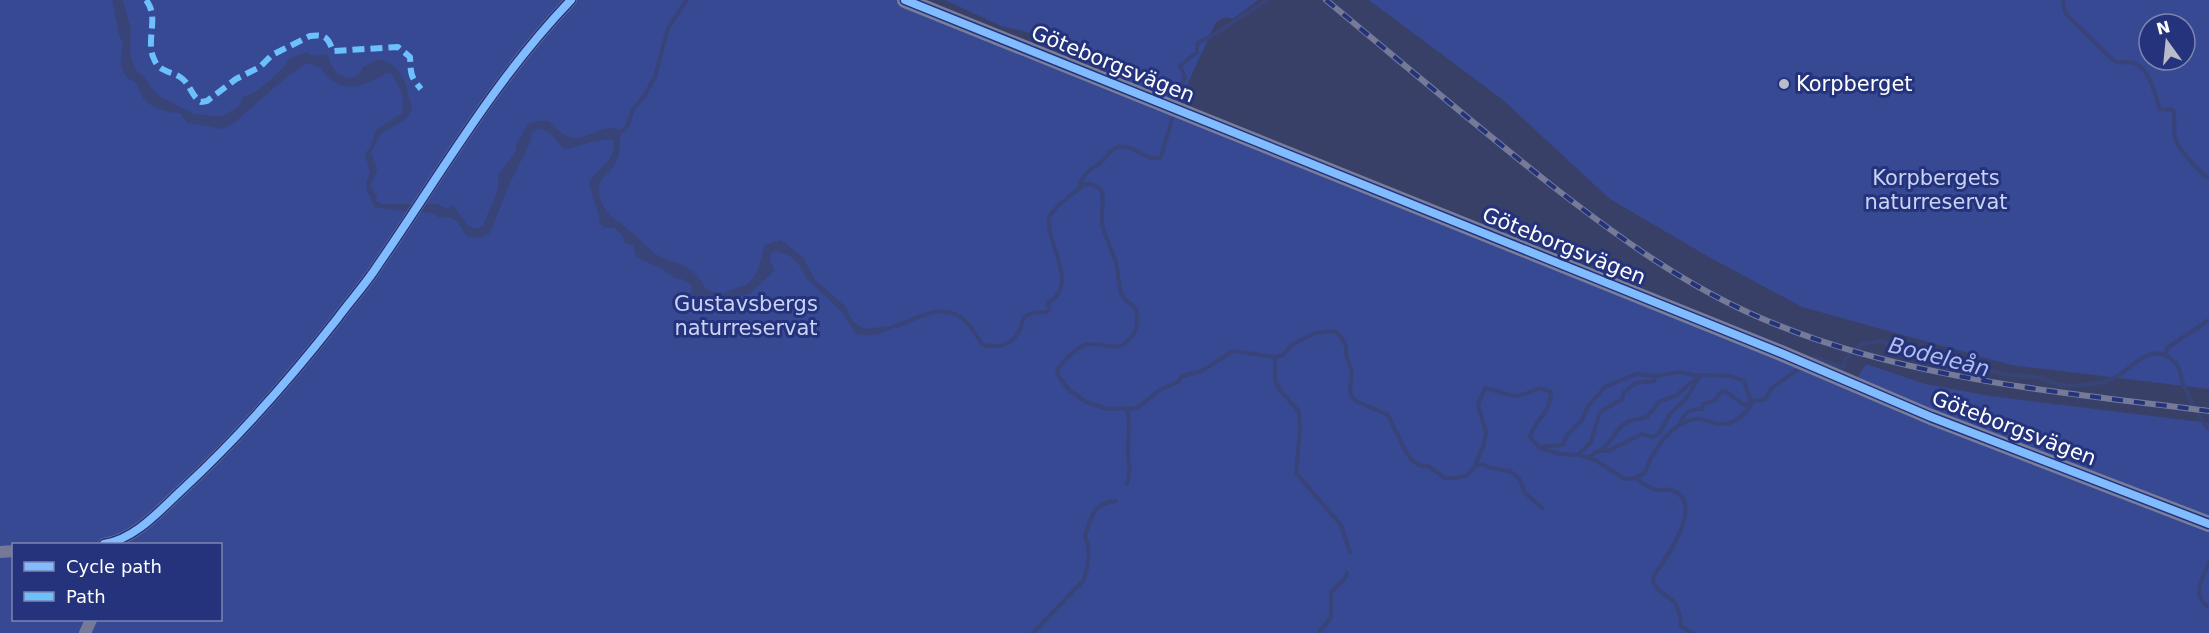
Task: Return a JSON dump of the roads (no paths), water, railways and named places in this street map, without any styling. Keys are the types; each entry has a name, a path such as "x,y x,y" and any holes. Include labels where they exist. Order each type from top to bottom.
{"street":[{"path":"114,543 127,537 156,514 258,414 378,266 511,70 571,0"},
{"name":"Göteborgsvägen","path":"905,0 1781,353 1931,417 2209,524"}],"waterway":[{"path":"617,132 621,132 628,125 633,109 643,98 655,77 668,28 687,0"},
{"path":"1177,98 1185,77 1180,66 1197,52 1197,44 1267,0"},
{"path":"2064,0 2066,14 2114,61 2134,63 2144,70 2160,109 2173,110 2175,138 2180,148 2209,178"},
{"path":"1079,189 1081,180 1086,174 1116,148 1128,147 1149,157 1161,157 1172,119"},
{"name":"Bodeleån","path":"896,326 923,315 941,311 950,312 968,324 983,345 1006,344 1014,338 1024,318 1032,313 1047,312 1050,309 1047,303 1057,295 1061,285 1061,273 1051,235 1050,216 1061,203 1085,184 1093,185 1102,192 1102,225 1116,262 1121,293 1136,310 1137,319 1135,331 1124,344 1113,347 1096,344 1084,345 1071,354 1057,370 1059,377 1069,390 1086,402 1108,409 1137,408 1161,389 1178,382 1182,376 1202,371 1233,351 1275,357 1283,355 1293,344 1315,333 1335,331 1346,346 1346,355 1352,372 1351,395 1356,401 1388,415 1406,452 1413,461 1421,466 1428,466 1445,478 1467,475 1474,468 1484,444 1486,432 1478,405 1485,388 1514,396 1539,388 1551,392 1548,407 1530,437 1540,448 1595,460 1625,479 1636,478 1645,473 1657,448 1677,426 1694,419 1726,424 1736,420 1753,401"},
{"path":"2166,356 2167,348 2209,320"},
{"name":"Bodeleån","path":"1809,361 1815,357 1841,367 1845,366 1844,360 1862,344 1880,341 1899,348 1977,365 1998,373 2038,378 2071,386 2107,381 2115,378 2145,356 2162,354 2178,366 2184,387 2209,430"},
{"path":"1275,357 1275,381 1299,412 1300,429 1296,473 1341,525 1350,552"},
{"path":"1680,425 1688,412 1702,409 1703,404 1714,401 1722,391 1727,392 1744,405 1765,399 1772,388 1801,367"},
{"path":"1543,447 1563,445 1567,435 1582,420 1588,406 1605,387 1638,374 1656,376 1680,372 1693,375 1731,376 1744,381 1753,401"},
{"path":"1589,457 1605,447 1621,426 1629,421 1647,417 1659,402 1677,395 1700,375"},
{"path":"1578,455 1591,442 1600,412 1622,399 1624,392 1636,383 1654,381 1656,376"},
{"path":"1600,451 1608,451 1642,434 1653,437 1659,434 1670,414 1685,400 1699,378"},
{"path":"1127,409 1129,420 1127,484"},
{"path":"1476,466 1483,464 1490,468 1510,471 1519,478 1525,493 1542,508"},
{"path":"1636,478 1654,489 1671,490 1681,496 1685,506 1685,518 1680,531 1667,557 1654,575 1653,582 1674,602 1681,626 1692,633"},
{"path":"1033,633 1083,581 1088,558 1085,536 1094,512 1103,504 1116,501"},
{"path":"2209,562 2199,592 2203,603 2209,608"},
{"path":"1319,633 1331,617 1331,592 1346,577 1347,573"}],"railway":[{"path":"1326,0 1494,140 1576,204 1652,259 1734,306 1816,339 1871,356 1926,369 2039,389 2209,411"}],"place":[{"name":"Korpberget","path":"1784,84"}],"park label":[{"name":"Korpbergets naturreservat","path":"1936,190"},
{"name":"Gustavsbergs naturreservat","path":"746,316"}]}
